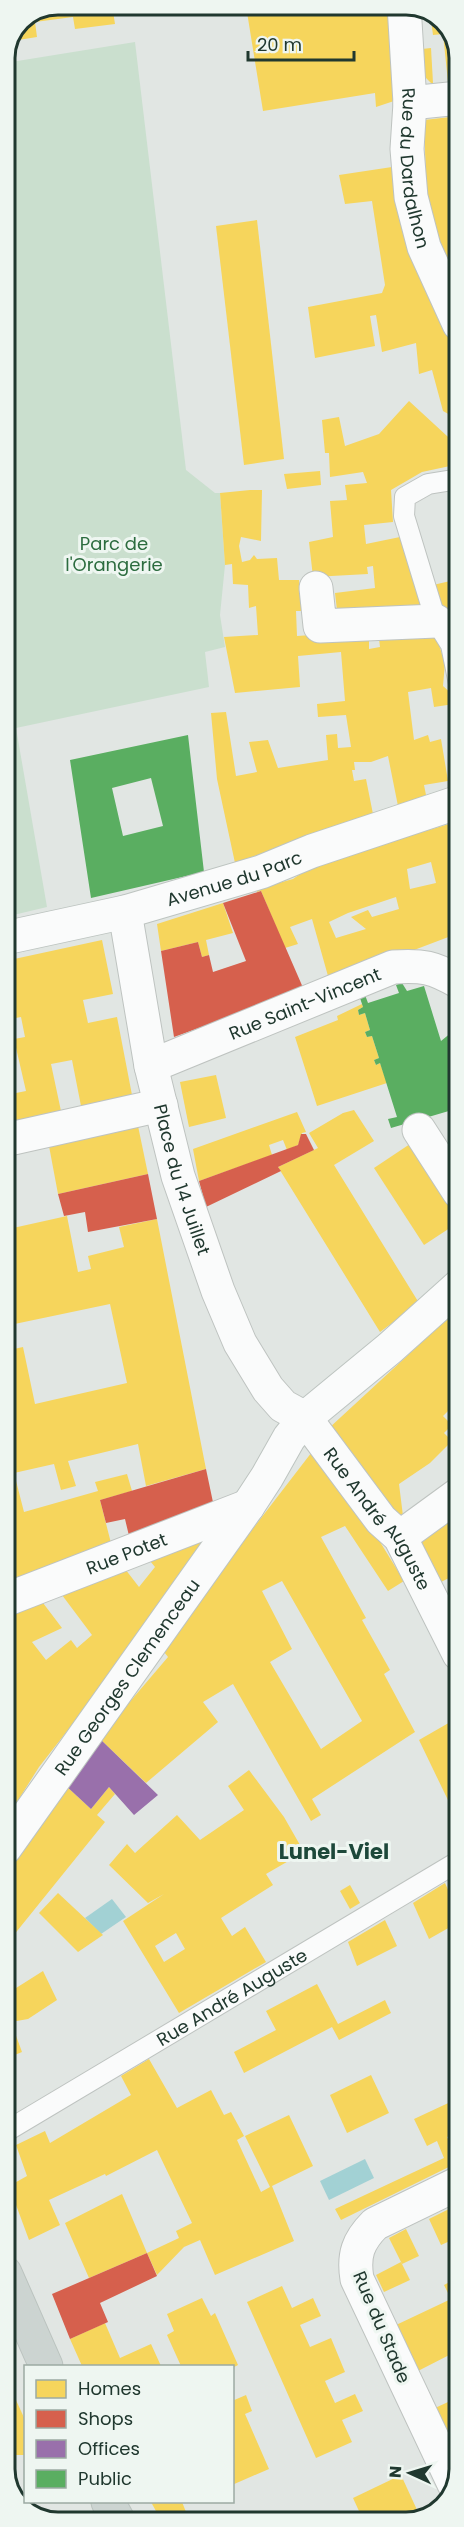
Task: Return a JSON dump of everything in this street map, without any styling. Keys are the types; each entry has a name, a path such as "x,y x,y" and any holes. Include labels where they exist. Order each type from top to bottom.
{"main road":[{"path":"15,2296 44,2365"}],"street":[{"name":"Rue du Dardalhon","path":"405,15 410,103 407,149 411,197 424,247 449,302"},
{"path":"410,103 449,99"},
{"path":"316,588 320,626 436,621"},
{"name":"Avenue du Parc","path":"15,936 125,912 261,872 312,851 449,805"},
{"name":"Place du 14 Juillet","path":"125,912 152,1066 178,1176 240,1343 268,1389 283,1406 305,1418"},
{"name":"Rue Saint-Vincent","path":"152,1066 393,968 419,965 449,973"},
{"path":"15,1138 161,1105"},
{"path":"419,1130 449,1176"},
{"path":"248,1506 283,1447 305,1418 390,1348 449,1295"},
{"name":"Rue André Auguste","path":"305,1418 381,1520 400,1537 449,1634"},
{"path":"400,1537 449,1501"},
{"name":"Rue Potet","path":"15,1596 248,1506"},
{"name":"Rue Georges Clemenceau","path":"15,1834 248,1506"},
{"name":"Rue du Stade","path":"449,2188 375,2224 365,2234 357,2248 355,2265 357,2279 449,2473"}],"lane":[{"path":"449,481 428,484 405,496 404,516 436,621 449,642"},
{"name":"Rue André Auguste","path":"15,2126 449,1867"}],"green space":[{"name":"Parc de l'Orangerie","path":"135,42 186,470 215,493 220,493 225,565 220,615 225,647 205,652 209,687 16,728 47,907 15,915 15,61"}],"water":[{"path":"112,1899 126,1917 101,1934 85,1918"},
{"path":"365,2159 374,2178 329,2200 320,2181"}],"building: Homes":[{"path":"58,15 114,15 115,24 75,29 73,17 35,22 37,37 19,40 34,22 42,18"},
{"path":"247,15 388,15 394,101 376,107 375,93 263,111"},
{"path":"431,23 442,34 433,35"},
{"path":"443,36 449,53 448,82"},
{"path":"431,48 433,83 424,76 422,49"},
{"path":"449,117 449,268 427,210 424,120"},
{"path":"392,167 449,323 449,414 443,411 432,370 419,374 416,343 382,352 376,315 370,316 375,346 315,358 308,307 382,293 385,285 372,201 345,204 339,175"},
{"path":"257,220 284,459 244,465 216,226"},
{"path":"409,401 449,438 449,466 422,472 391,490 393,522 364,525 366,544 400,537 424,613 338,619 335,593 375,588 373,566 367,567 368,574 313,577 309,542 333,537 330,501 347,500 345,485 367,483 363,472 330,477 329,453 325,453 322,420 339,417 345,446 379,434"},
{"path":"320,471 321,485 287,489 284,474"},
{"path":"262,490 261,541 241,537 239,546 242,562 250,560 254,555 257,559 277,558 279,580 299,580 302,611 296,611 297,636 369,631 369,649 380,647 378,631 434,630 445,663 443,686 449,691 449,705 434,707 431,688 408,692 414,740 428,735 430,742 441,739 448,781 424,785 426,795 398,806 388,756 371,762 354,762 355,770 352,770 354,781 366,779 373,814 235,863 217,779 211,713 226,712 236,776 257,772 249,742 268,740 278,768 328,760 326,735 337,734 338,748 351,747 346,715 318,717 317,704 345,701 341,652 298,656 300,687 235,693 224,637 258,635 256,606 249,608 248,585 233,584 232,564 225,565 220,493"},
{"path":"449,581 449,619 433,585"},
{"path":"449,824 449,937 385,961 383,956 328,976 312,919 290,927 298,944 285,948 261,891 257,892 257,889 293,879 315,864","holes":["431,862 436,883 410,889 407,869","396,897 399,909 372,917 368,910 351,917 366,929 336,938 329,922"]},
{"path":"223,903 233,933 206,940 209,955 202,957 198,942 161,951 157,924"},
{"path":"102,940 113,994 83,1000 88,1023 117,1017 132,1095 81,1106 72,1060 51,1064 61,1111 15,1121 15,1093 26,1091 15,1043 15,1039 25,1037 21,1017 15,1018 15,959"},
{"path":"362,1004 363,1007 358,1010 359,1015 365,1013 370,1030 365,1032 367,1037 372,1036 379,1058 374,1060 376,1065 380,1063 387,1083 317,1106 295,1037 338,1020 337,1016"},
{"path":"216,1075 226,1118 189,1127 180,1082"},
{"path":"354,1110 374,1141 334,1165 419,1303 380,1332 278,1167 318,1148 309,1133 343,1113"},
{"path":"297,1112 306,1132 302,1133 298,1145 287,1150 283,1140 269,1145 272,1155 199,1181 193,1149"},
{"path":"138,1126 148,1174 58,1194 49,1146"},
{"path":"410,1144 449,1203 449,1229 424,1245 374,1168"},
{"path":"67,1216 78,1272 91,1269 88,1256 124,1247 119,1227 157,1219 206,1469 146,1486 138,1444 68,1461 76,1486 61,1490 54,1464 15,1473 15,1349 23,1347 35,1404 127,1383 110,1304 15,1324 15,1228"},
{"path":"449,1317 449,1410 443,1416 449,1422 449,1428 444,1433 449,1438 449,1444 430,1463 399,1484 403,1516 386,1514 328,1429"},
{"path":"315,1448 366,1519 404,1581 388,1591 345,1526 321,1537 366,1618 362,1620 390,1670 384,1674 415,1732 312,1799 321,1815 311,1821 233,1684 203,1702 218,1722 146,1783 99,1738 168,1657 161,1648","holes":["282,1581 362,1721 321,1749 270,1662 292,1649 262,1591"]},
{"path":"127,1474 132,1491 100,1500 112,1547 15,1585 15,1477 24,1512 98,1491 95,1482"},
{"path":"449,1520 449,1578 439,1583 420,1542"},
{"path":"202,1533 209,1543 39,1767 15,1805 15,1609 40,1599 62,1628 32,1642 46,1660 71,1640 77,1648 92,1635 59,1591 122,1565 139,1587 155,1567 146,1556"},
{"path":"449,1723 449,1802 419,1740"},
{"path":"249,1770 284,1817 304,1852 266,1874 273,1885 221,1918 232,1936 245,1927 266,1962 179,2013 123,1921 164,1894 148,1903 109,1865 127,1844 135,1853 177,1815 200,1840 244,1810 228,1786","holes":["176,1933 185,1949 164,1962 155,1946"]},
{"path":"64,1784 91,1809 109,1787 115,1794 97,1815 105,1822 15,1934 15,1851"},
{"path":"445,1883 449,1892 449,1928 429,1939 413,1903"},
{"path":"350,1885 360,1903 350,1909 340,1891"},
{"path":"58,1893 103,1935 78,1952 39,1913"},
{"path":"385,1920 397,1946 357,1966 348,1942"},
{"path":"43,1971 57,2000 28,2019 15,2021 15,1989"},
{"path":"317,1984 338,2024 385,2000 391,2013 339,2040 332,2027 244,2073 234,2052 276,2030 266,2011"},
{"path":"15,2033 22,2052 15,2055"},
{"path":"149,2059 177,2108 211,2090 224,2115 231,2112 244,2136 237,2140 261,2192 270,2187 245,2136 289,2115 313,2166 272,2186 294,2241 215,2275 200,2240 184,2247 157,2275 147,2253 179,2238 176,2231 192,2223 157,2150 106,2176 105,2174 49,2200 60,2225 29,2240 15,2202 15,2183 27,2176 16,2145 45,2131 50,2143 131,2095 121,2076"},
{"path":"371,2075 389,2113 347,2133 330,2095"},
{"path":"449,2103 449,2136 447,2137 449,2167 341,2220 335,2209 444,2158 437,2141 427,2146 414,2119"},
{"path":"122,2194 147,2253 89,2278 65,2223"},
{"path":"449,2209 449,2241 441,2245 429,2219"},
{"path":"406,2229 419,2256 402,2264 389,2238"},
{"path":"401,2262 410,2280 384,2292 376,2275"},
{"path":"449,2282 449,2295 444,2285"},
{"path":"282,2286 292,2308 313,2298 321,2316 300,2325 310,2347 331,2338 345,2372 325,2381 335,2403 355,2394 363,2411 342,2420 352,2442 316,2458 247,2302"},
{"path":"202,2298 211,2316 215,2313 238,2365 234,2367 234,2365 181,2365 167,2335 174,2331 167,2314"},
{"path":"449,2300 449,2355 418,2371 396,2325"},
{"path":"105,2323 120,2358 151,2344 161,2365 82,2365 70,2339"},
{"path":"246,2395 252,2411 245,2414 269,2469 234,2484 234,2400"},
{"path":"15,2398 24,2418 24,2455 15,2455"},
{"path":"449,2402 449,2437 435,2408"},
{"path":"401,2475 417,2511 359,2512 353,2498"},
{"path":"152,2503 182,2503 186,2512 156,2512"}],"building: Shops":[{"path":"261,891 304,990 174,1037 161,951 198,942 202,957 209,955 213,972 246,961 223,903"},
{"path":"301,1134 306,1134 314,1150 278,1167 281,1171 206,1207 199,1181 298,1145"},
{"path":"148,1174 157,1219 88,1232 85,1212 64,1216 58,1194"},
{"path":"206,1469 214,1507 130,1540 125,1519 106,1523 100,1500"},
{"path":"147,2253 157,2276 100,2303 108,2322 70,2339 52,2294"}],"building: Offices":[{"path":"99,1738 158,1795 134,1815 109,1787 91,1809 64,1784"}],"building: Public":[{"path":"188,735 204,872 91,898 70,760","holes":["151,778 163,826 123,836 112,788"]},
{"path":"402,983 407,991 424,986 441,1041 449,1034 449,1111 391,1128 388,1119 397,1117 380,1063 376,1065 374,1060 379,1058 372,1036 367,1037 365,1032 370,1030 365,1013 359,1015 358,1010 363,1007 360,998 365,995 368,1003 399,993 396,985"}],"district":[{"name":"Lunel-Viel","path":"334,1851"}]}
